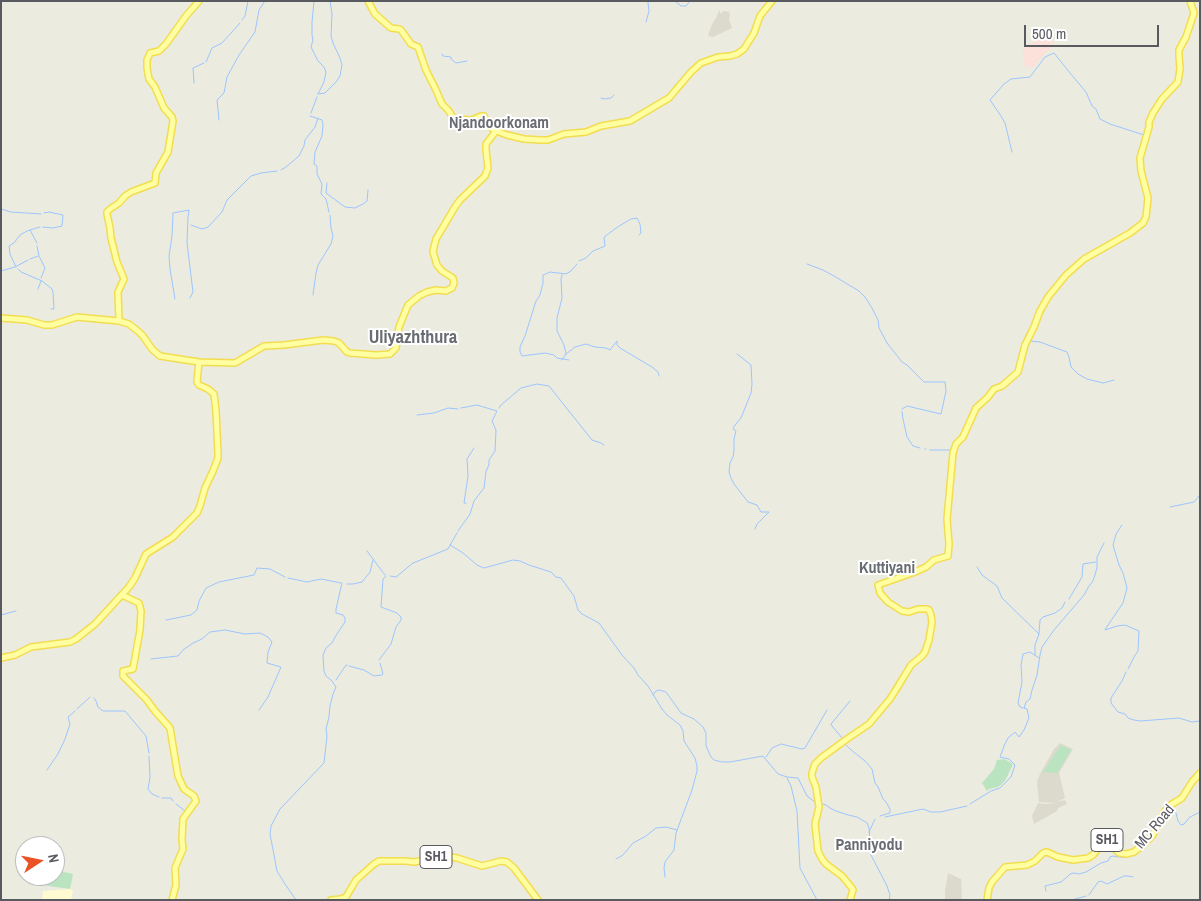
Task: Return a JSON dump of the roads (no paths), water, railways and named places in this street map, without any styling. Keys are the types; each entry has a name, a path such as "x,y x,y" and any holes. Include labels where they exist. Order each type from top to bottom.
{"main road":[{"path":"120,321 118,292 124,279 110,238 107,212 125,196 155,183 156,173 168,152 173,121 149,79 147,60 150,53 159,51 163,47 199,1"},
{"path":"368,1 375,14 391,28 401,30 411,44 418,47 426,70 442,104 450,111 452,118 472,120 484,116 489,126 496,131 516,138 540,140 548,140 564,134 586,132 601,126 633,120 669,98 701,63 713,58 730,56 741,52 748,45 760,16 772,1"},
{"path":"850,900 852,888 842,876 826,864 818,851 814,830 818,804 812,775 815,764 871,723 897,688 910,664 922,656 928,645 932,622 929,610 923,608 909,612 902,611 888,602 880,593 878,585 915,572 926,567 934,560 948,556 947,519 953,453 956,444 963,437 976,408 994,390 1002,386 1018,372 1025,344 1040,311 1048,297 1066,275 1084,259 1143,224 1148,198 1141,171 1140,158 1153,113 1162,99 1178,82 1180,69 1179,50 1186,37 1194,13 1190,1"},
{"path":"1,318 27,320 44,325 52,325 77,317 120,321 139,332 160,356 199,362 235,363 264,346 323,340 339,343 350,353 390,354 396,348 399,327 408,305 427,292 436,290 446,291 452,288 454,278 442,271 437,265 433,252 436,239 460,200 485,176 488,168 486,144 496,131"},
{"path":"1,658 15,655 31,647 73,641 95,624 122,595 135,578 146,554 173,537 197,513 218,458 216,403 213,392 197,382 199,362"},
{"path":"122,595 139,603 141,611 140,630 133,669 122,671 123,676 146,699 170,728 178,776 184,789 193,795 196,801 183,819 183,849 175,868 176,885 172,900"},
{"name":"MC Road","path":"987,900 992,882 1005,867 1027,865 1035,861 1043,853 1047,852 1072,860 1088,858 1106,840 1119,853 1134,852 1143,846 1153,835 1164,812 1169,806 1182,798 1200,773"},
{"name":"SH1","path":"331,900 346,897 356,880 378,861 414,862 446,856 482,866 502,861 507,862 514,868 538,900"}],"waterway":[{"path":"242,20 245,16 248,1"},
{"path":"219,120 217,100 224,93 227,77 239,55 255,32 259,10 265,1"},
{"path":"314,1 313,40 311,47 326,72 324,82 318,94"},
{"path":"318,94 325,93 336,82 340,76 342,65 331,36 332,14 330,1"},
{"path":"646,22 649,11 648,1"},
{"path":"675,1 681,6 686,6 690,1"},
{"path":"206,62 212,48 222,43 240,23"},
{"path":"1012,152 1005,123 990,100 1011,79 1030,77 1045,57 1054,53 1086,92 1100,119 1144,135"},
{"path":"442,54 443,56 451,57 456,63 467,61"},
{"path":"194,83 193,68 204,63"},
{"path":"601,98 611,98 614,95"},
{"path":"311,113 317,97"},
{"path":"310,116 322,120 323,125 322,136 315,152 314,164 317,166 317,174 322,184 321,194 326,199 329,212"},
{"path":"281,170 299,156 305,140 315,127 318,118"},
{"path":"191,225 202,229 208,227 222,212 227,200 251,176 277,171"},
{"path":"327,183 326,193 345,207 355,208 363,204 367,201 368,190"},
{"path":"1,209 11,212 41,214"},
{"path":"175,299 169,256 173,213 189,210 187,243 193,292 190,298"},
{"path":"43,227 53,228 62,226 63,215 49,212 44,213"},
{"path":"313,295 318,265 331,244 333,236 330,215"},
{"path":"579,261 586,258 593,251 605,246 604,237 631,219 637,218 640,224 641,233 639,235"},
{"path":"37,243 30,230 40,227"},
{"path":"16,267 10,254 9,246 20,235 30,230"},
{"path":"37,246 39,256 45,268 41,278"},
{"path":"30,259 38,256"},
{"path":"1,271 15,267 28,260"},
{"path":"569,360 545,353 522,356 520,347 536,301 540,295 543,275 550,272 566,274 577,264"},
{"path":"807,264 834,276 859,291 865,297 878,320 879,328 887,343 902,362 924,382 945,382 946,391 941,414 907,406 902,409"},
{"path":"18,269 42,281 52,289 54,309 51,309"},
{"path":"562,275 562,298 557,318 557,331 566,354 562,360"},
{"path":"38,289 41,281"},
{"path":"566,354 575,347 586,344 610,350 617,341 617,345 620,348 652,367 658,372 659,376"},
{"path":"1030,341 1040,342 1067,352 1071,367 1087,379 1103,383 1114,380"},
{"path":"737,354 751,365 752,384 751,393 741,418 733,429 736,431 729,472 734,484 748,502 757,505 761,512 769,512 757,524 755,529"},
{"path":"499,408 521,388 537,384 549,386 592,440 604,445"},
{"path":"458,531 470,514 474,501 484,488 489,460 495,451 496,430 492,421 497,411 477,405 461,408"},
{"path":"417,415 434,413 448,408 458,409"},
{"path":"902,412 907,437 913,446 920,448"},
{"path":"466,503 464,503 468,476 467,459 474,448"},
{"path":"930,450 952,450"},
{"path":"1170,507 1194,502 1200,495"},
{"path":"1122,525 1116,534 1113,545 1127,588 1123,603 1105,630 1125,625 1139,631 1138,651 1128,669"},
{"path":"390,576 396,577 413,563 448,549 457,533"},
{"path":"970,804 991,791 1000,788 1011,777 1015,765 1009,759 1000,757 1008,738 1015,732 1019,737 1029,718 1027,709 1024,708 1026,702 1030,699 1042,647 1093,581 1097,568 1097,557 1104,543"},
{"path":"450,545 484,568 513,560 551,572 556,577 561,578 574,596 578,610 599,623 648,686 662,709 680,725 684,741 695,758 697,771 676,833 674,850 665,862 665,877"},
{"path":"367,551 385,575"},
{"path":"347,584 362,582 370,572 373,560"},
{"path":"1069,599 1082,577 1083,564 1096,562"},
{"path":"977,567 982,575 997,586 1002,598 1039,634 1035,645 1035,655"},
{"path":"166,620 191,615 197,610 199,601 206,588 219,582 254,575 257,568 270,569 285,577"},
{"path":"379,660 391,644 396,627 401,620 397,613 381,607 383,579 386,576"},
{"path":"288,578 307,582 321,579 341,583"},
{"path":"296,900 277,871 270,834 271,826 280,809 324,763 326,729 336,687 326,676 323,655 345,622 343,615 336,613 342,583"},
{"path":"1039,634 1040,620 1062,608 1065,602"},
{"path":"1,615 16,611"},
{"path":"151,659 178,656 183,650 210,632 225,630 245,634 260,633 268,637 272,642 268,652 267,663 281,667 268,697 259,710"},
{"path":"1023,708 1018,703 1022,682 1021,665 1023,654 1030,652 1039,658"},
{"path":"349,666 364,670 374,676 383,674 380,663"},
{"path":"336,680 347,665"},
{"path":"1126,672 1111,698 1111,703 1118,712 1125,714 1128,718 1140,721 1179,718 1192,722 1200,721"},
{"path":"653,695 659,690 666,692 681,713 694,719 703,727 706,733 706,746 714,760 730,762 763,756 778,774 798,778 807,796 815,802"},
{"path":"77,709 90,697"},
{"path":"94,698 98,707 103,711 125,711 146,736 149,753"},
{"path":"843,739 831,724 850,701"},
{"path":"766,757 772,748 781,744 805,748 827,710"},
{"path":"47,770 65,739 70,724 68,717 75,711"},
{"path":"844,743 872,769 875,783 890,809 890,813 880,816"},
{"path":"149,756 150,777 148,789 152,794 159,797"},
{"path":"787,778 791,786 797,811 800,868 817,900"},
{"path":"162,798 171,798 173,801"},
{"path":"176,804 185,811"},
{"path":"822,804 836,811 857,817 867,823 871,855 887,886 890,895 889,900"},
{"path":"885,817 923,809 931,812 940,812 967,806"},
{"path":"1172,806 1181,825 1190,817 1200,812"},
{"path":"869,832 875,819"},
{"path":"616,859 623,855 633,843 656,828 666,827 677,830"},
{"path":"1046,891 1045,886 1061,882 1070,874 1086,872 1108,861 1113,856 1126,857"},
{"path":"1089,895 1098,882 1101,881 1107,884 1124,876 1133,877"},
{"path":"1072,900 1086,896"}],"district":[{"name":"Njandoorkonam","path":"499,124"},
{"name":"Uliyazhthura","path":"413,338"},
{"name":"Kuttiyani","path":"887,569"},
{"name":"Panniyodu","path":"869,846"}]}
